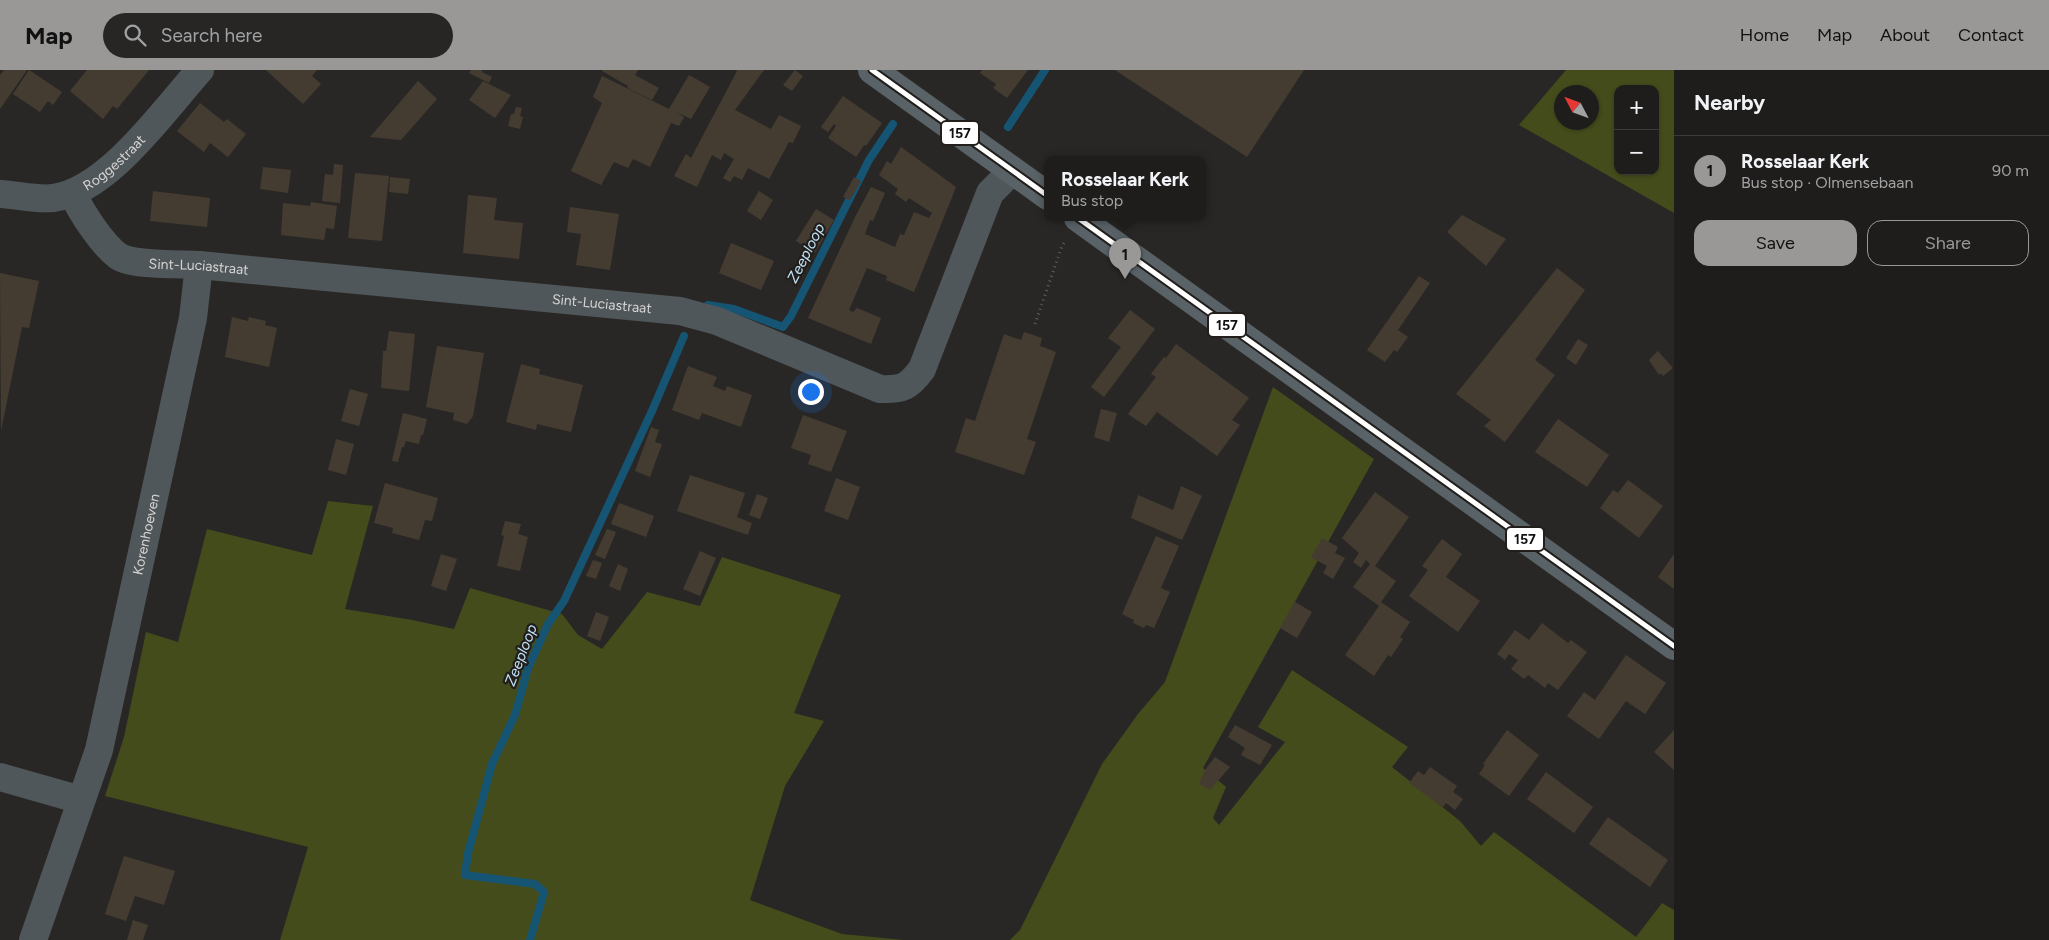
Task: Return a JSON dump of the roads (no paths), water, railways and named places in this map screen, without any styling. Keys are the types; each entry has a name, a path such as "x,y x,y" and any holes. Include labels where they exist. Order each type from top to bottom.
{"street":[{"name":"Roggestraat","path":"0,194 53,198 73,194 101,178 124,157 200,70"},
{"path":"872,70 1044,193"},
{"name":"Sint-Luciastraat","path":"73,194 79,207 94,229 119,256 139,262 199,265 680,311 717,321 880,390 896,390 912,383 922,369 990,193 1012,170"},
{"path":"1083,221 1674,646"},
{"name":"Korenhoeven","path":"33,940 99,750 193,318 199,265"},
{"path":"0,776 81,800"}],"waterway":[{"name":"Zeeploop","path":"1008,127 1045,70"},
{"name":"Zeeploop","path":"708,305 734,309 783,327 791,316 869,160 893,124"},
{"name":"Zeeploop","path":"530,940 544,892 535,884 465,875 468,853 492,764 515,715 528,668 548,624 564,601 652,411 684,336"}],"place":[{"name":"Rosselaar Kerk","path":"1125,279"}]}
